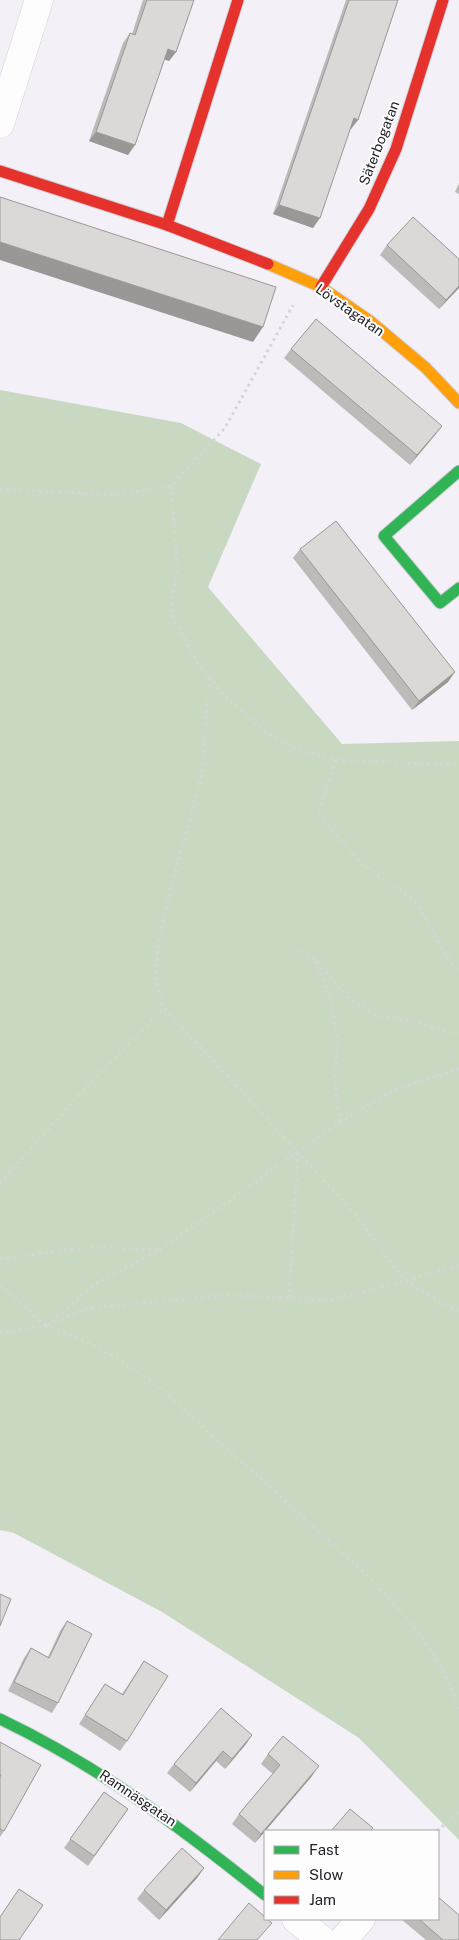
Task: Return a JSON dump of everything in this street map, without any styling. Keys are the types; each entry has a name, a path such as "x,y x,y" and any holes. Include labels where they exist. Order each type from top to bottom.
{"street":[{"path":"0,124 40,0"},
{"path":"167,225 238,0"},
{"name":"Säterbogatan","path":"321,287 369,209 396,149 443,0"},
{"name":"Lövstagatan","path":"0,171 167,225 251,256 321,287 370,321 426,368 459,403"},
{"path":"459,471 384,536 440,603 459,588"},
{"name":"Ramnäsgatan","path":"0,1720 36,1735 110,1778 174,1822 264,1893"},
{"path":"297,1920 322,1940"},
{"path":"343,1940 360,1920"}],"path":[{"path":"0,489 116,495 171,486 225,428 294,303 321,287"},
{"path":"171,486 176,551 172,600 174,617 186,644 209,678 240,711 264,731 291,746 336,760 459,765"},
{"path":"209,678 202,775 170,890 158,947 155,979 164,1008 357,1216 405,1281 459,1312"},
{"path":"336,760 318,815 362,864 416,902 447,957 459,972"},
{"path":"295,949 314,958 349,999 378,1016 413,1021 459,1035"},
{"path":"314,958 330,997 337,1037 335,1086 340,1122"},
{"path":"0,1183 89,1084 164,1008"},
{"path":"46,1326 93,1285 160,1250 340,1122 392,1091 459,1069"},
{"path":"289,1298 298,1151"},
{"path":"0,1259 89,1247 160,1250"},
{"path":"0,1332 46,1326 88,1308 227,1295 332,1300 459,1265"},
{"path":"0,1285 46,1326 81,1339 116,1357 159,1387 367,1575 411,1623 428,1646 445,1676 459,1710"},
{"path":"438,1830 459,1812"}],"green space":[{"path":"0,390 181,423 261,464 208,587 342,744 459,741 459,1840 359,1738 162,1612 14,1533 0,1530"}],"building":[{"path":"147,0 194,0 176,52 168,49 135,145 96,132 130,33 135,35"},
{"path":"349,0 398,0 358,120 354,118 320,218 279,205"},
{"path":"0,197 276,287 263,327 0,242"},
{"path":"413,217 459,259 459,286 446,300 387,245"},
{"path":"316,319 442,426 417,455 291,349"},
{"path":"336,521 455,672 419,701 300,549"},
{"path":"0,1594 11,1599 0,1626"},
{"path":"67,1621 92,1634 58,1703 14,1682 31,1648 49,1658"},
{"path":"144,1661 168,1676 127,1741 85,1715 105,1684 123,1695"},
{"path":"221,1708 252,1735 232,1759 223,1751 196,1783 174,1764"},
{"path":"283,1736 319,1766 261,1834 239,1814 280,1765 268,1754"},
{"path":"0,1742 41,1765 4,1831 0,1829"},
{"path":"104,1792 128,1809 94,1856 70,1839"},
{"path":"350,1809 373,1828 371,1830 332,1830"},
{"path":"182,1848 204,1868 166,1910 144,1890"},
{"path":"19,1889 43,1905 19,1940 0,1940 0,1917"},
{"path":"439,1898 459,1915 459,1940 443,1940 420,1920 439,1920"},
{"path":"249,1903 264,1916 264,1920 272,1923 257,1940 218,1940"}],"traffic: fast":[{"path":"459,471 384,536 440,603 459,588"},
{"path":"0,1719 72,1757 138,1799 264,1894"}],"traffic: slow":[{"path":"268,264 321,287 370,321 426,368 459,403"}],"traffic: jam":[{"path":"167,225 238,0"},
{"path":"321,287 369,209 396,149 443,0"},
{"path":"0,171 167,225 268,264"}]}
